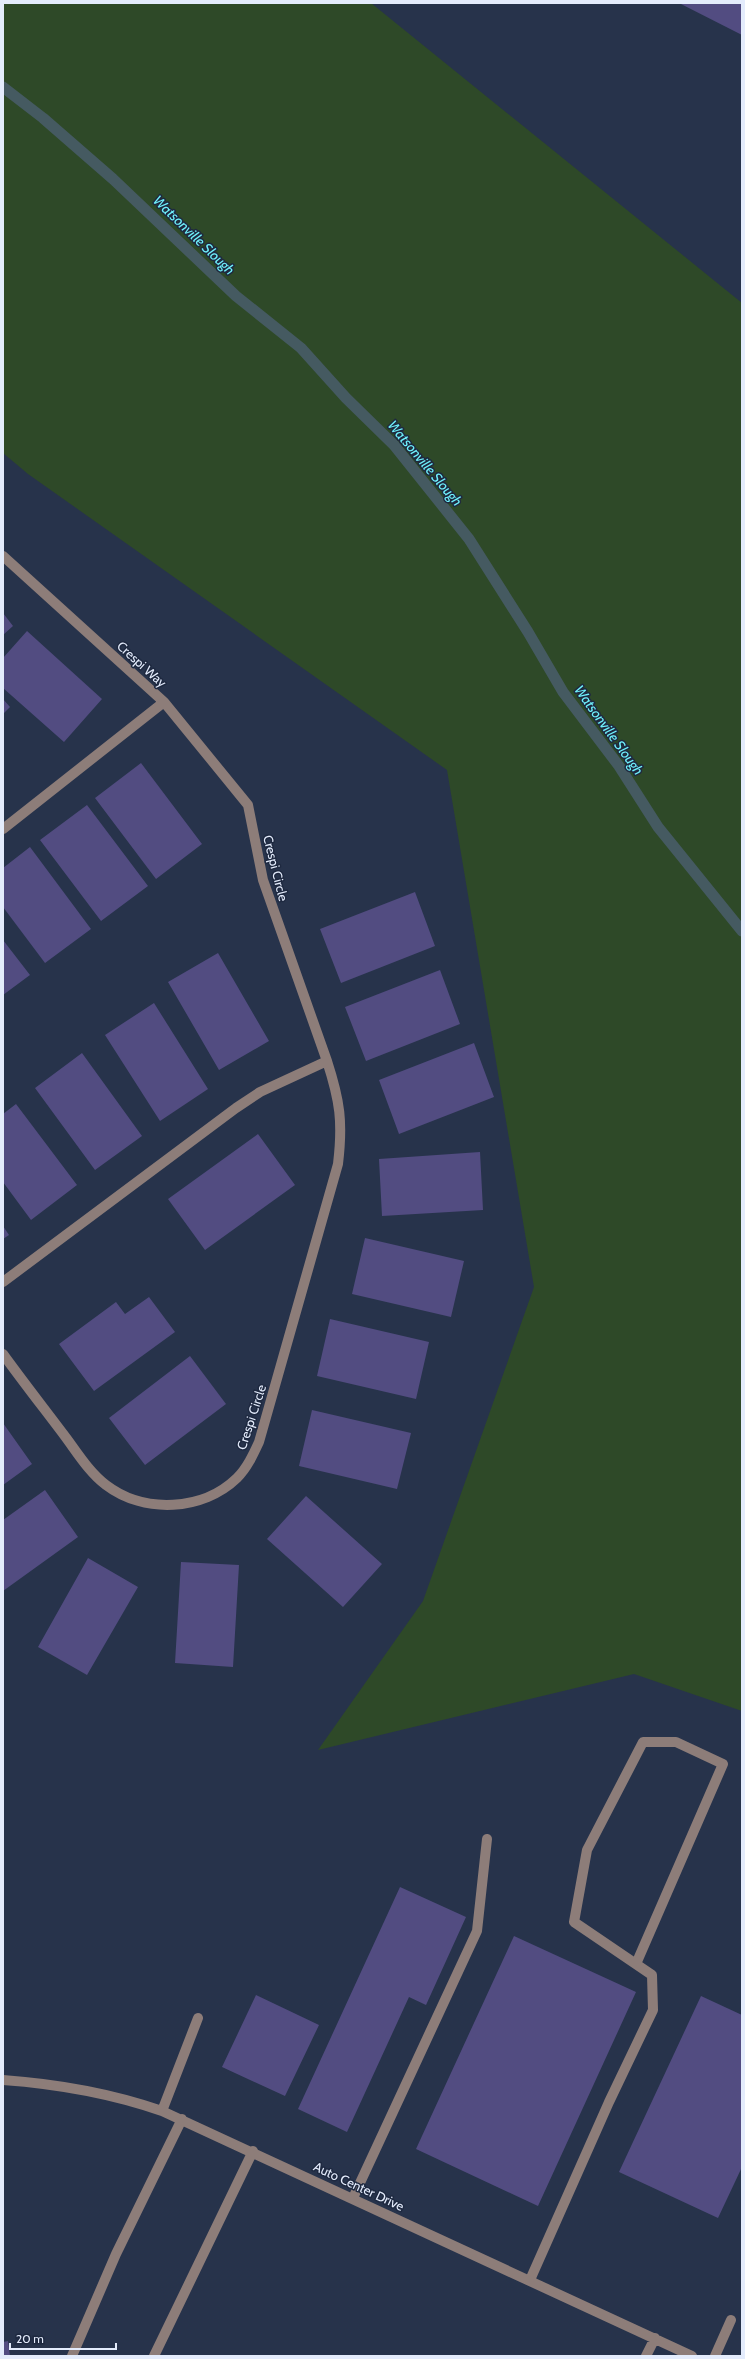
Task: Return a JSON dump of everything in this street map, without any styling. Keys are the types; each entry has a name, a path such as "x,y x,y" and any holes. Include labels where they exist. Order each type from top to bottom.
{"street":[{"name":"Crespi Way","path":"3,556 164,702 3,829"},
{"name":"Crespi Circle","path":"3,1354 87,1465 105,1485 122,1495 142,1502 162,1505 181,1505 200,1501 236,1478 249,1464 259,1442 338,1164 341,1136 341,1112 337,1093 263,880 248,805 164,702"},
{"path":"3,1282 236,1108 260,1092 327,1061"},
{"path":"530,2280 609,2102 653,2010 652,1975 574,1922 587,1850 643,1742 676,1742 723,1764 636,1964"},
{"path":"353,2198 477,1931 487,1839"},
{"path":"162,2111 198,2018"},
{"name":"Auto Center Drive","path":"3,2080 36,2082 107,2094 162,2111 182,2119 692,2356"},
{"path":"72,2356 116,2254 182,2119"},
{"path":"154,2356 253,2151"},
{"path":"715,2356 731,2320"},
{"path":"646,2356 654,2338"}],"green space":[{"path":"3,3 371,3 742,303 742,1711 634,1674 318,1750 423,1601 534,1287 447,770 28,474 3,453"}],"building":[{"path":"679,3 742,3 742,35"},
{"path":"3,613 13,626 3,635"},
{"path":"27,631 102,699 64,742 3,688 3,658"},
{"path":"3,699 10,707 3,714"},
{"path":"141,763 202,844 156,879 95,798"},
{"path":"87,805 148,886 101,921 40,840"},
{"path":"30,847 91,929 45,963 3,907 3,868"},
{"path":"415,892 435,946 341,983 320,929"},
{"path":"3,940 30,975 3,995"},
{"path":"218,953 269,1041 219,1070 168,982"},
{"path":"440,970 460,1024 366,1061 345,1007"},
{"path":"154,1003 208,1089 160,1121 105,1035"},
{"path":"474,1043 494,1097 399,1134 379,1080"},
{"path":"82,1053 142,1136 95,1170 35,1088"},
{"path":"16,1104 77,1185 31,1220 3,1182 3,1114"},
{"path":"258,1134 295,1185 205,1250 168,1199"},
{"path":"480,1152 483,1210 382,1216 379,1159"},
{"path":"3,1226 9,1235 3,1239"},
{"path":"365,1238 464,1261 451,1317 352,1294"},
{"path":"149,1297 175,1332 94,1391 59,1344 116,1302 125,1314"},
{"path":"330,1319 429,1342 416,1399 317,1376"},
{"path":"190,1356 226,1404 145,1465 109,1418"},
{"path":"312,1410 411,1433 397,1489 299,1466"},
{"path":"3,1423 32,1464 3,1485"},
{"path":"45,1490 78,1537 3,1591 3,1520"},
{"path":"306,1496 382,1564 343,1607 267,1539"},
{"path":"88,1558 138,1587 87,1675 38,1647"},
{"path":"181,1562 239,1565 233,1667 175,1663"},
{"path":"400,1887 466,1917 426,2005 409,1997 347,2132 298,2109"},
{"path":"514,1936 636,1992 538,2206 416,2149"},
{"path":"256,1995 319,2025 285,2096 222,2067"},
{"path":"701,1996 742,2015 742,2167 718,2218 619,2172"},
{"path":"8,2341 10,2356 3,2356 3,2342"}],"waterway":[{"name":"Watsonville Slough","path":"3,87 43,118 113,179 236,296 301,348 346,398 394,445 469,539 528,632 563,692 619,766 658,827 742,931"}]}
